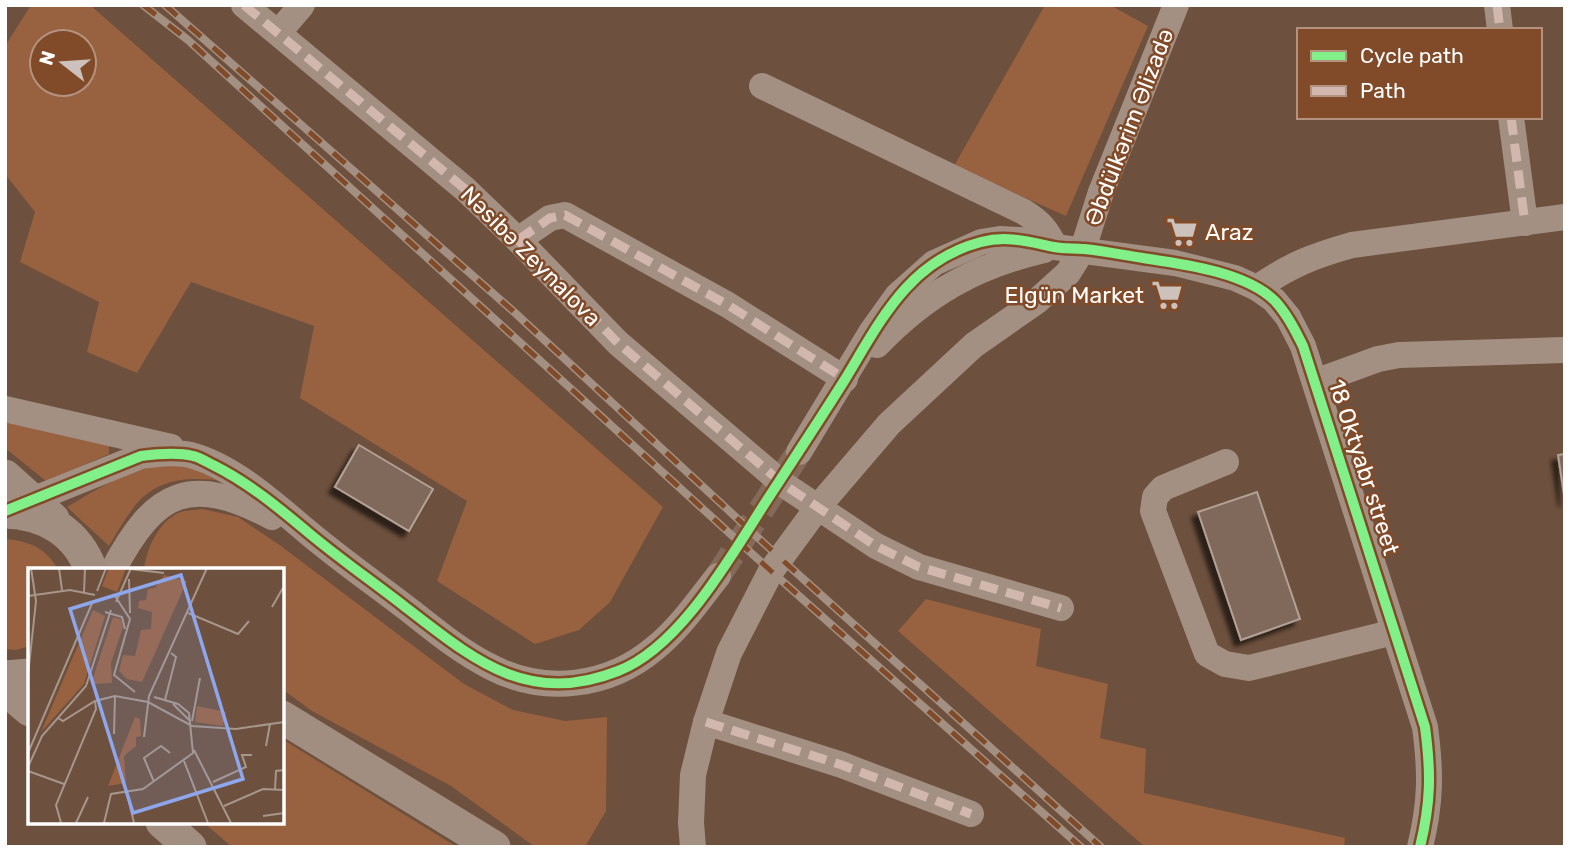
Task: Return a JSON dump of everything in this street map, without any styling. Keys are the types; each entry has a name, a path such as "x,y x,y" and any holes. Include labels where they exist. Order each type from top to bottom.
{"main road":[{"path":"5,476 15,508 46,519 65,531 96,568"},
{"path":"5,677 28,676"},
{"path":"5,689 28,708"},
{"path":"284,718 494,847"},
{"path":"164,824 190,847"}],"street":[{"name":"Nəsibə Zeynalova","path":"244,5 419,149 519,240 618,343 783,484 876,546 919,567 1061,608"},
{"path":"278,33 302,5"},
{"name":"Əbdülkərim Əlizadə","path":"693,847 693,775 706,722 729,653 771,570 818,507 889,424 974,345 1037,301 1068,273 1083,249 1101,192 1176,5"},
{"path":"1497,5 1500,28"},
{"path":"762,86 1024,212 1047,230 1055,247"},
{"path":"1511,119 1525,223"},
{"path":"519,240 550,218 565,215 728,304 845,379"},
{"path":"1257,288 1285,268 1318,254 1352,246 1565,217"},
{"name":"18 Oktyabr street","path":"799,452 872,331 897,296 934,263 981,242 1000,239 1035,241 1055,247 1175,262 1235,278 1257,288 1274,300 1288,317 1303,345 1425,727 1431,769 1427,820 1420,847"},
{"path":"1315,382 1378,359 1399,355 1565,350"},
{"path":"5,410 147,440 193,456 226,472 264,495 317,541 462,651 494,669 530,681 559,685 586,682 623,670 655,648 686,617 718,576"},
{"path":"15,508 141,456 193,456"},
{"path":"1226,462 1163,488 1155,497 1153,511 1207,653 1225,664 1249,667 1394,632"},
{"path":"99,568 126,546 142,524 163,503 179,495 202,493 223,496 255,508 317,541"},
{"path":"706,722 842,765 971,814"}],"shaded area":[{"path":"31,5 90,5 663,507 610,602 579,630 535,644 437,581 467,501 300,398 314,326 191,282 137,373 87,352 99,302 20,262 35,212 5,174 5,46"},
{"path":"1045,5 1110,5 1148,26 1066,216 954,166"},
{"path":"5,422 109,445 109,454 46,481 5,448"},
{"path":"164,463 192,468 228,482 193,479 160,486 140,500 109,546 67,507 126,475"},
{"path":"203,509 238,517 281,546 464,684 513,710 565,721 607,717 606,811 585,847 535,847 451,786 312,711 284,690 284,568 144,568 147,554 158,531 169,519 185,511"},
{"path":"5,539 36,547 54,562 57,568 28,568 28,647 16,650 5,649"},
{"path":"926,599 1041,629 1036,666 1108,684 1100,738 1146,749 1144,793 1345,838 1344,847 1145,847 898,631"},
{"path":"284,740 457,847 232,847 205,824 284,824"}],"building":[{"path":"359,445 433,489 409,531 335,487"},
{"path":"1565,454 1565,501 1558,455"},
{"path":"1257,492 1300,619 1241,640 1198,512"}],"tunnel":[{"path":"718,576 799,452"}],"railway":[{"path":"143,5 188,40 771,571 1081,847"},
{"path":"165,5 513,311 780,558 1101,847"}],"marked path":[{"path":"244,5 465,189 618,343 783,484 876,546 919,567 1061,608"},
{"path":"1497,5 1500,28"},
{"path":"1511,119 1525,223"},
{"path":"518,240 550,218 565,215 728,305 845,379"},
{"path":"706,722 842,765 971,814"}],"cycle path":[{"path":"5,511 141,456 174,454 195,457 226,472 263,496 454,644 478,659 503,672 528,680 556,683 586,681 618,671 641,659 684,621 721,572 884,316 915,279 934,263 981,242 1009,239 1058,248 1106,252 1213,271 1263,291 1287,317 1303,346 1425,727 1429,787 1420,847"}],"place":[{"name":"Araz","path":"1182,232"},
{"name":"Elgün Market","path":"1167,295"}]}
